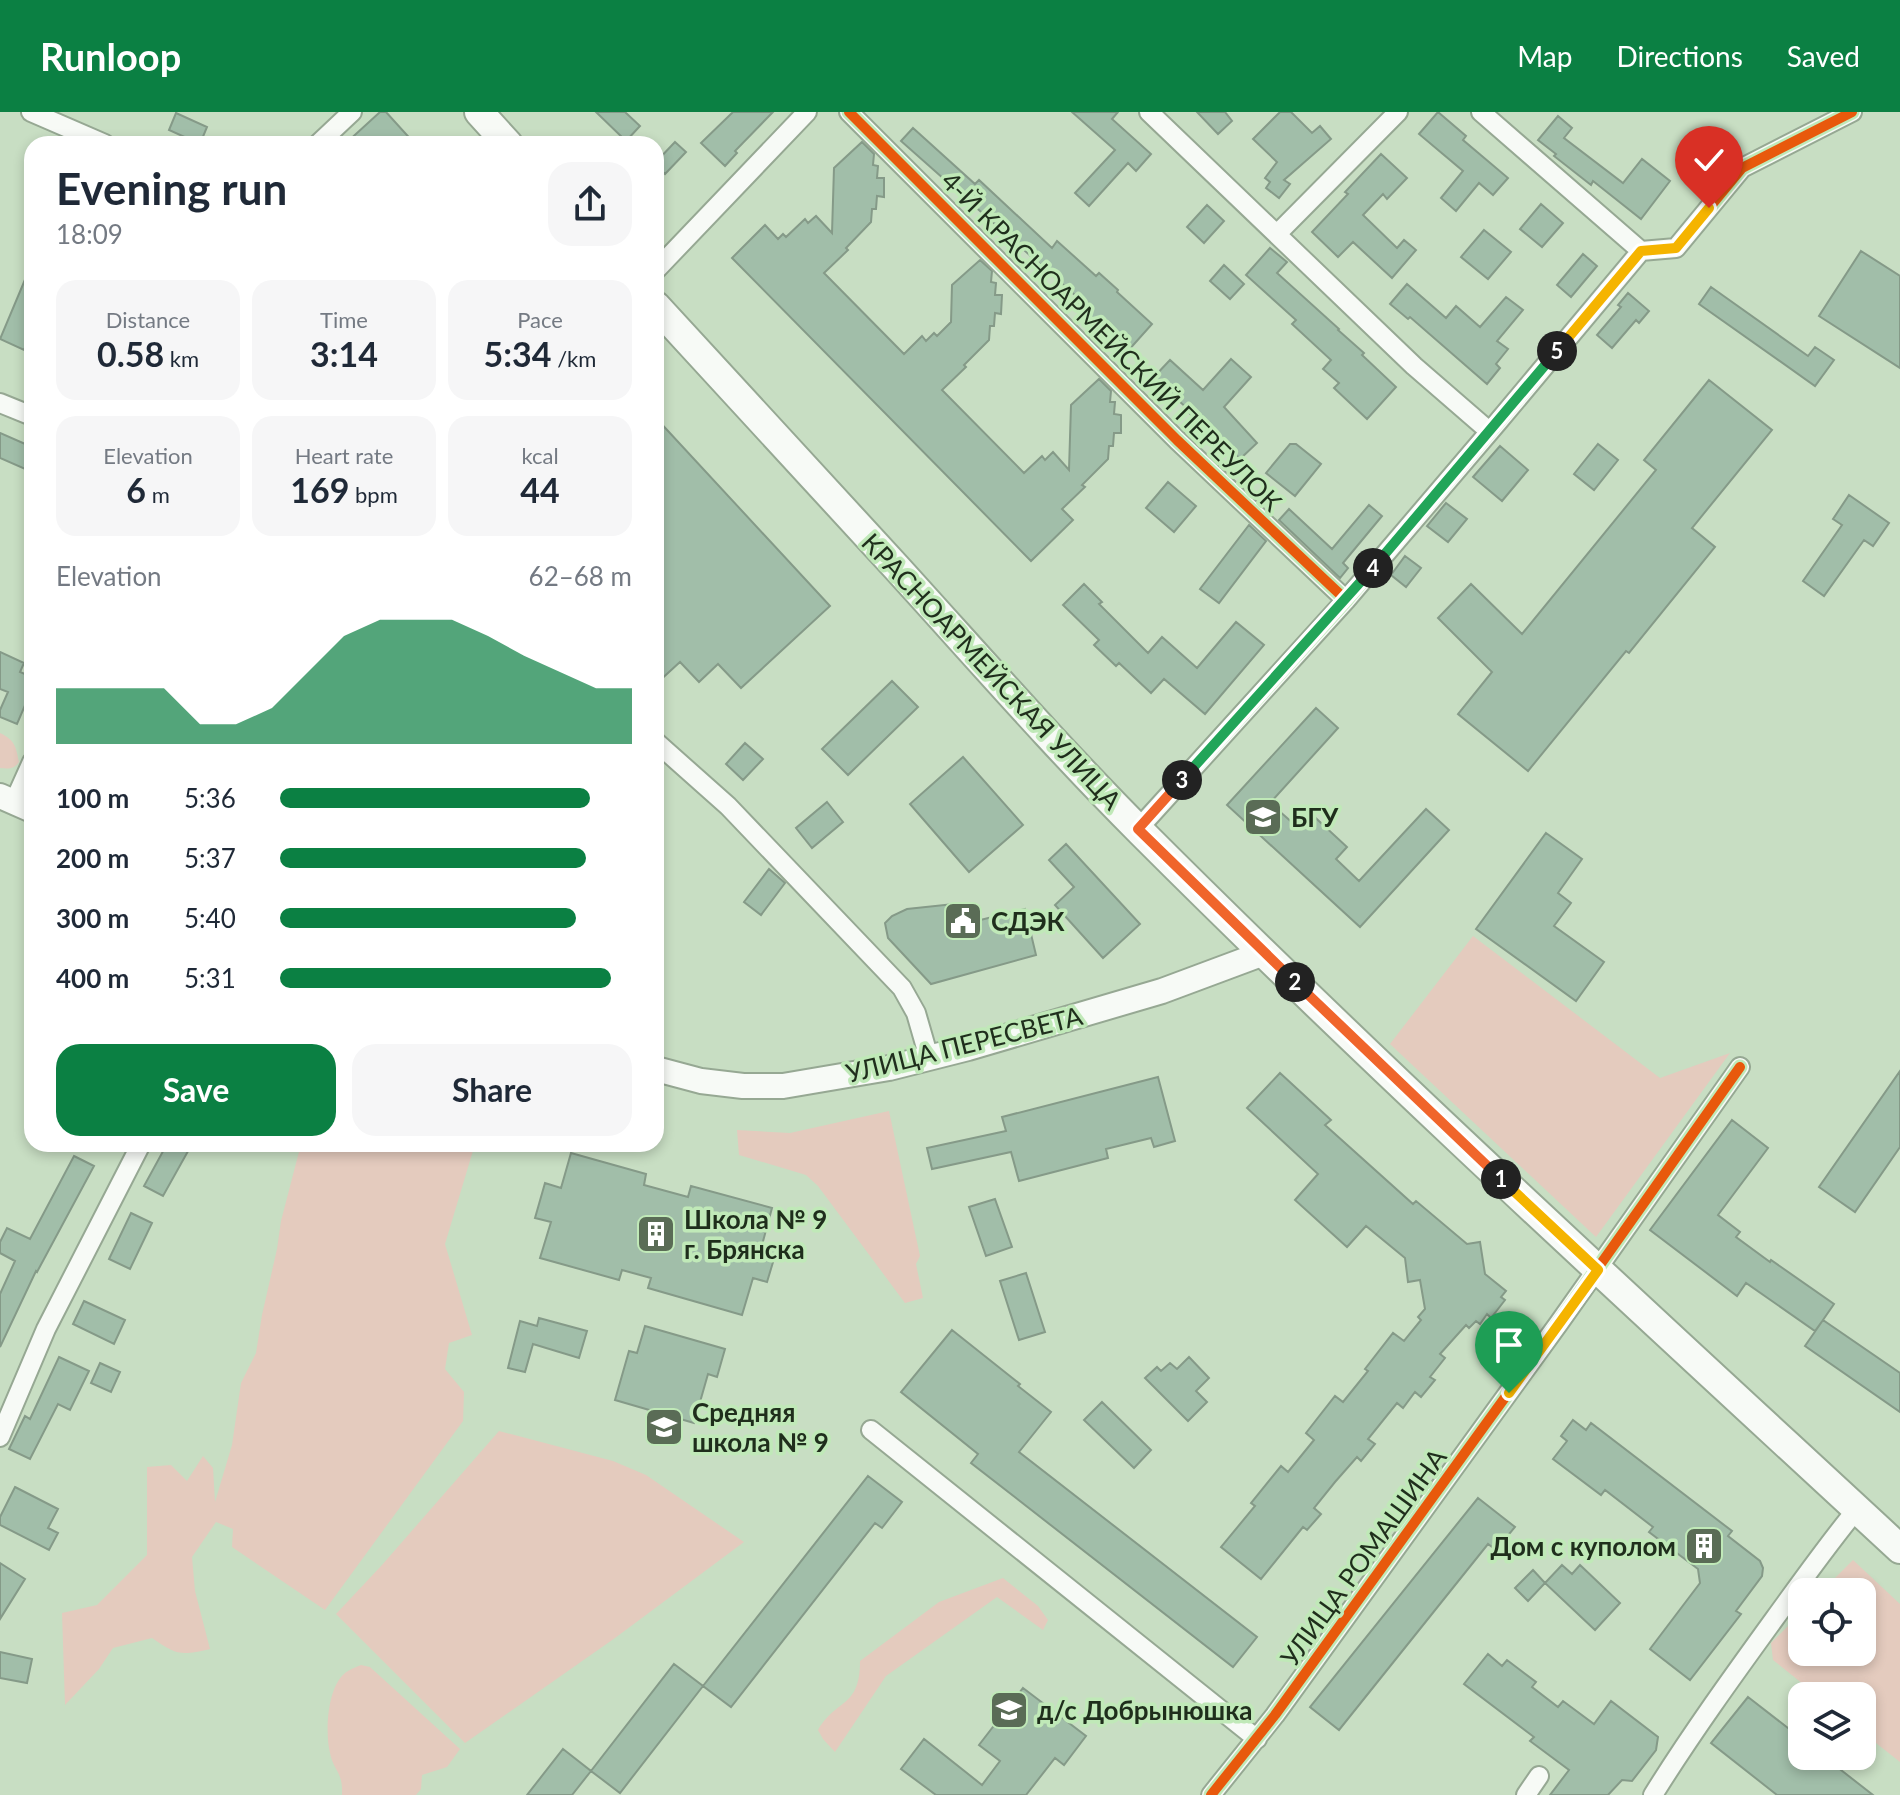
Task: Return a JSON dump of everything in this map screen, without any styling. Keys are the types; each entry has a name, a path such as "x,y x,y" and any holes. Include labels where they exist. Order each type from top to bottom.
{"main road":[{"path":"479,112 501,136"},
{"name":"КРАСНОАРМЕЙСКАЯ УЛИЦА","path":"664,315 1012,696 1138,829 1598,1270 1900,1549"},
{"name":"УЛИЦА ПЕРЕСВЕТА","path":"664,1071 701,1081 743,1086 783,1086 889,1068 1162,991 1264,953"}],"street":[{"path":"31,112 86,136"},
{"path":"326,136 352,112"},
{"path":"664,262 807,112"},
{"name":"4-Й КРАСНОАРМЕЙСКИЙ ПЕРЕУЛОК","path":"849,112 1177,440 1346,600"},
{"path":"1149,112 1414,366 1489,431"},
{"path":"1277,234 1398,112"},
{"path":"1481,112 1641,251"},
{"path":"1138,829 1346,600 1641,251 1676,248 1742,168 1852,112"},
{"path":"0,403 24,413"},
{"path":"664,749 728,806 902,988 916,1013 929,1058"},
{"path":"15,803 24,781"},
{"name":"УЛИЦА РОМАШИНА","path":"1211,1795 1257,1739 1598,1270 1740,1067"},
{"path":"0,1437 46,1329 137,1152"},
{"path":"871,1430 1257,1739"},
{"path":"1653,1795 1755,1645 1857,1509"},
{"path":"1526,1795 1539,1776"}],"shaded area":[{"path":"0,733 9,738 16,748 19,762 11,768 0,768"},
{"path":"1473,936 1660,1078 1730,1053 1596,1237 1390,1044"},
{"path":"889,1111 920,1256 916,1264 923,1298 905,1303 818,1186 806,1175 739,1155 737,1130 790,1133"},
{"path":"299,1152 473,1152 445,1244 472,1335 449,1343 445,1369 464,1392 463,1421 325,1610 232,1547 233,1529 216,1522 192,1557 195,1591 210,1649 179,1652 152,1638 113,1648 99,1669 65,1705 62,1613 97,1605 147,1555 147,1467 171,1465 187,1481 203,1456 213,1468 215,1502 232,1445 241,1383 256,1353 281,1221"},
{"path":"499,1431 613,1461 646,1475 744,1542 615,1638 465,1743 336,1614"},
{"path":"1853,1560 1872,1578 1835,1578"},
{"path":"1003,1578 1038,1606 1048,1620 1043,1630 997,1597 886,1676 835,1752 818,1730 852,1695 859,1676 860,1661 939,1602"},
{"path":"1876,1582 1900,1604 1900,1762 1876,1743 1876,1682 1800,1682 1773,1660 1771,1643 1788,1626 1788,1666 1876,1666"},
{"path":"361,1665 370,1667 460,1749 447,1767 422,1775 421,1789 416,1795 342,1795 340,1776 328,1744 329,1712 338,1681"}],"building":[{"path":"380,112 386,112 408,136 354,136"},
{"path":"596,112 625,112 640,126 631,136 621,136"},
{"path":"733,112 773,112 735,151 737,153 725,166 701,143"},
{"path":"1072,112 1118,112 1112,119 1151,154 1136,171 1128,163 1089,206 1075,193 1115,150"},
{"path":"1197,112 1225,112 1232,121 1218,134"},
{"path":"1280,112 1291,112 1312,133 1320,126 1331,139 1284,180 1290,184 1279,198 1266,188 1270,182 1265,178 1277,162 1253,139"},
{"path":"1438,112 1466,136 1463,140 1508,178 1493,195 1479,183 1456,211 1441,198 1463,171 1419,134"},
{"path":"176,113 207,127 203,136 182,136 169,130"},
{"path":"1558,116 1572,128 1564,138 1623,183 1642,159 1670,181 1641,219 1593,181 1591,185 1538,140"},
{"path":"913,128 975,184 979,180 1052,248 1057,241 1096,276 1099,273 1152,324 1127,352 1074,301 1077,297 901,141"},
{"path":"675,142 686,152 665,174 664,154"},
{"path":"862,142 874,154 873,165 878,166 877,178 884,178 884,197 877,196 871,222 824,273 904,354 922,336 926,341 934,333 937,336 951,322 952,285 980,260 992,271 991,282 996,283 995,295 1002,295 1001,314 995,313 989,340 942,390 1024,473 1042,456 1045,460 1053,452 1069,470 1071,405 1099,379 1111,391 1110,402 1115,402 1114,414 1121,415 1121,433 1114,433 1108,459 1062,509 1073,520 1031,561 732,258 765,225 778,239 783,234 786,237 805,219 808,223 816,216 832,233 834,168"},
{"path":"1381,154 1407,178 1387,199 1383,194 1363,215 1397,248 1404,240 1416,250 1392,278 1353,242 1338,257 1312,232"},
{"path":"1541,204 1563,223 1542,247 1520,229"},
{"path":"1207,205 1224,221 1204,243 1187,227"},
{"path":"1484,230 1511,252 1488,279 1461,257"},
{"path":"1270,248 1287,262 1277,273 1339,329 1396,387 1367,419 1334,388 1339,383 1323,369 1331,360 1292,324 1296,320 1246,275"},
{"path":"1861,251 1900,276 1900,368 1819,316"},
{"path":"1583,254 1597,266 1571,297 1557,285"},
{"path":"1224,265 1244,284 1230,299 1210,281"},
{"path":"24,282 24,350 0,339"},
{"path":"1407,284 1446,318 1456,306 1480,327 1506,297 1523,310 1497,341 1508,349 1496,364 1500,368 1487,384 1410,317 1408,319 1390,304"},
{"path":"1711,287 1808,356 1815,347 1834,360 1815,386 1699,304"},
{"path":"1628,293 1649,311 1639,323 1636,320 1612,348 1597,335 1621,307 1618,305"},
{"path":"1231,359 1251,377 1224,407 1257,443 1240,459 1205,420 1201,424 1153,378 1170,360 1203,390"},
{"path":"1709,380 1772,430 1692,528 1715,547 1528,771 1458,714 1492,672 1438,618 1471,584 1522,634 1656,470 1644,460"},
{"path":"664,427 830,606 741,688 718,664 699,682 680,662 664,677"},
{"path":"0,433 24,444 24,468 0,458"},
{"path":"1290,444 1296,444 1321,464 1295,496 1266,473"},
{"path":"1598,444 1618,460 1594,490 1574,474"},
{"path":"1500,446 1528,470 1502,501 1473,477"},
{"path":"1168,482 1196,506 1174,532 1146,508"},
{"path":"1849,495 1889,523 1873,546 1864,540 1824,596 1803,581 1842,525 1833,519"},
{"path":"1446,503 1467,519 1448,542 1427,526"},
{"path":"1369,505 1382,516 1343,563 1348,568 1340,578 1279,520 1289,509 1332,549"},
{"path":"1249,525 1266,541 1219,603 1200,589"},
{"path":"1405,556 1421,568 1406,587 1391,575"},
{"path":"1084,584 1102,602 1099,604 1148,653 1162,637 1197,668 1236,622 1264,645 1205,714 1164,679 1151,693 1094,645 1099,640 1063,605"},
{"path":"0,652 24,663 20,672 24,674 24,708 17,724 0,717 8,692 0,689"},
{"path":"892,681 918,707 848,775 822,749"},
{"name":"БГУ","path":"1316,708 1338,728 1270,803 1294,824 1307,810 1347,847 1336,859 1359,881 1426,809 1449,830 1360,927 1227,805"},
{"path":"745,743 763,759 743,780 726,764"},
{"path":"963,757 1023,825 969,872 910,804"},
{"path":"827,802 843,822 812,848 796,828"},
{"path":"1546,833 1582,859 1558,893 1571,903 1554,926 1604,962 1576,1001 1476,929"},
{"path":"1066,844 1140,924 1103,958 1055,905 1074,887 1049,860"},
{"path":"769,869 785,883 761,915 744,902"},
{"path":"963,903 968,923 1025,909 1036,955 931,984 888,938 885,923 907,909"},
{"path":"1900,1071 1900,1147 1855,1212 1819,1187"},
{"path":"1280,1073 1331,1120 1325,1125 1413,1204 1416,1201 1467,1244 1480,1242 1485,1274 1506,1291 1501,1297 1505,1300 1491,1318 1487,1314 1480,1324 1476,1321 1469,1328 1466,1325 1440,1354 1445,1358 1430,1377 1435,1380 1421,1397 1415,1392 1403,1408 1397,1403 1368,1439 1375,1444 1361,1461 1357,1457 1314,1508 1321,1514 1307,1530 1303,1527 1261,1579 1221,1547 1255,1506 1251,1503 1281,1466 1288,1472 1314,1440 1306,1433 1335,1396 1343,1402 1393,1333 1404,1341 1421,1320 1418,1317 1425,1309 1420,1280 1408,1282 1405,1258 1366,1226 1347,1247 1295,1200 1318,1174 1247,1108"},
{"path":"1158,1077 1175,1141 1154,1147 1151,1138 1106,1149 1108,1158 1019,1181 1011,1152 932,1169 927,1148 1006,1131 1002,1117"},
{"path":"1732,1120 1768,1148 1718,1215 1740,1232 1736,1237 1834,1304 1815,1331 1746,1283 1737,1296 1650,1230"},
{"path":"163,1152 188,1152 163,1196 144,1186"},
{"name":"Школа № 9 г. Брянска","path":"571,1153 646,1174 644,1185 688,1197 691,1186 772,1208 762,1245 777,1249 767,1282 753,1278 742,1315 648,1288 651,1278 622,1270 619,1280 540,1258 551,1222 535,1218 545,1183 561,1188"},
{"path":"74,1156 94,1166 36,1271 0,1347 0,1294 15,1261 0,1253 0,1242 7,1228 30,1239"},
{"path":"995,1199 1012,1247 986,1256 969,1207"},
{"path":"131,1213 152,1223 130,1269 109,1259"},
{"path":"1026,1273 1045,1332 1019,1340 1000,1281"},
{"path":"84,1301 125,1320 114,1344 73,1324"},
{"path":"539,1318 587,1331 579,1358 533,1344 525,1372 508,1368 520,1321 537,1326"},
{"path":"1823,1320 1900,1373 1900,1412 1805,1346"},
{"path":"645,1326 725,1349 717,1377 708,1374 694,1423 615,1400 629,1351 637,1353"},
{"path":"952,1330 1051,1412 1019,1452 1257,1637 1233,1667 971,1463 978,1454 901,1392"},
{"path":"59,1357 89,1371 70,1410 58,1404 30,1459 9,1449 25,1416 30,1419"},
{"path":"1189,1357 1209,1378 1196,1391 1207,1402 1188,1421 1145,1378 1157,1367 1161,1371 1170,1363 1177,1369"},
{"path":"100,1363 120,1372 111,1392 91,1383"},
{"path":"1102,1402 1151,1450 1134,1468 1084,1420"},
{"name":"Дом с куполом","path":"1573,1420 1586,1430 1591,1423 1732,1531 1728,1536 1760,1561 1762,1576 1736,1611 1741,1614 1690,1680 1650,1649 1700,1583 1698,1569 1649,1532 1653,1527 1605,1490 1601,1495 1553,1459 1567,1441 1561,1436"},
{"path":"868,1476 902,1502 882,1528 875,1523 731,1707 703,1686"},
{"path":"15,1487 58,1509 48,1528 58,1533 49,1550 0,1525 0,1517"},
{"path":"1478,1498 1515,1527 1496,1550 1488,1544 1339,1730 1310,1707"},
{"path":"0,1563 25,1579 0,1619"},
{"path":"1562,1565 1572,1574 1580,1565 1620,1603 1595,1630 1545,1583"},
{"path":"1533,1570 1545,1583 1528,1601 1515,1588"},
{"path":"0,1652 32,1659 27,1683 0,1678"},
{"path":"1488,1654 1502,1666 1507,1660 1536,1682 1532,1687 1558,1707 1563,1701 1594,1724 1611,1701 1658,1737 1656,1750 1632,1781 1622,1780 1608,1795 1550,1795 1569,1770 1530,1741 1534,1737 1464,1684"},
{"path":"674,1664 703,1686 620,1793 591,1771"},
{"path":"1023,1688 1086,1736 1064,1765 1055,1758 1026,1795 936,1795 901,1769 924,1739 982,1785 1000,1761 979,1745"},
{"path":"1748,1697 1788,1728 1788,1770 1841,1770 1873,1795 1777,1795 1711,1743"},
{"path":"563,1749 591,1771 572,1795 527,1795"}],"cycle path":[{"path":"849,112 1177,440 1346,600"},
{"path":"1138,829 1346,600 1641,251 1676,248 1742,168 1852,112"},
{"path":"1211,1795 1275,1715 1740,1067"}],"place":[{"name":"БГУ","path":"1263,817"},
{"name":"СДЭК","path":"963,921"},
{"name":"Школа № 9 г. Брянска","path":"656,1234"},
{"name":"Средняя школа № 9","path":"664,1427"},
{"name":"Дом с куполом","path":"1704,1546"},
{"name":"д/с Добрынюшка","path":"1009,1710"}],"route":[{"path":"1509,1393 1598,1270 1138,829 1346,600 1641,251 1676,248 1709,208"}]}
